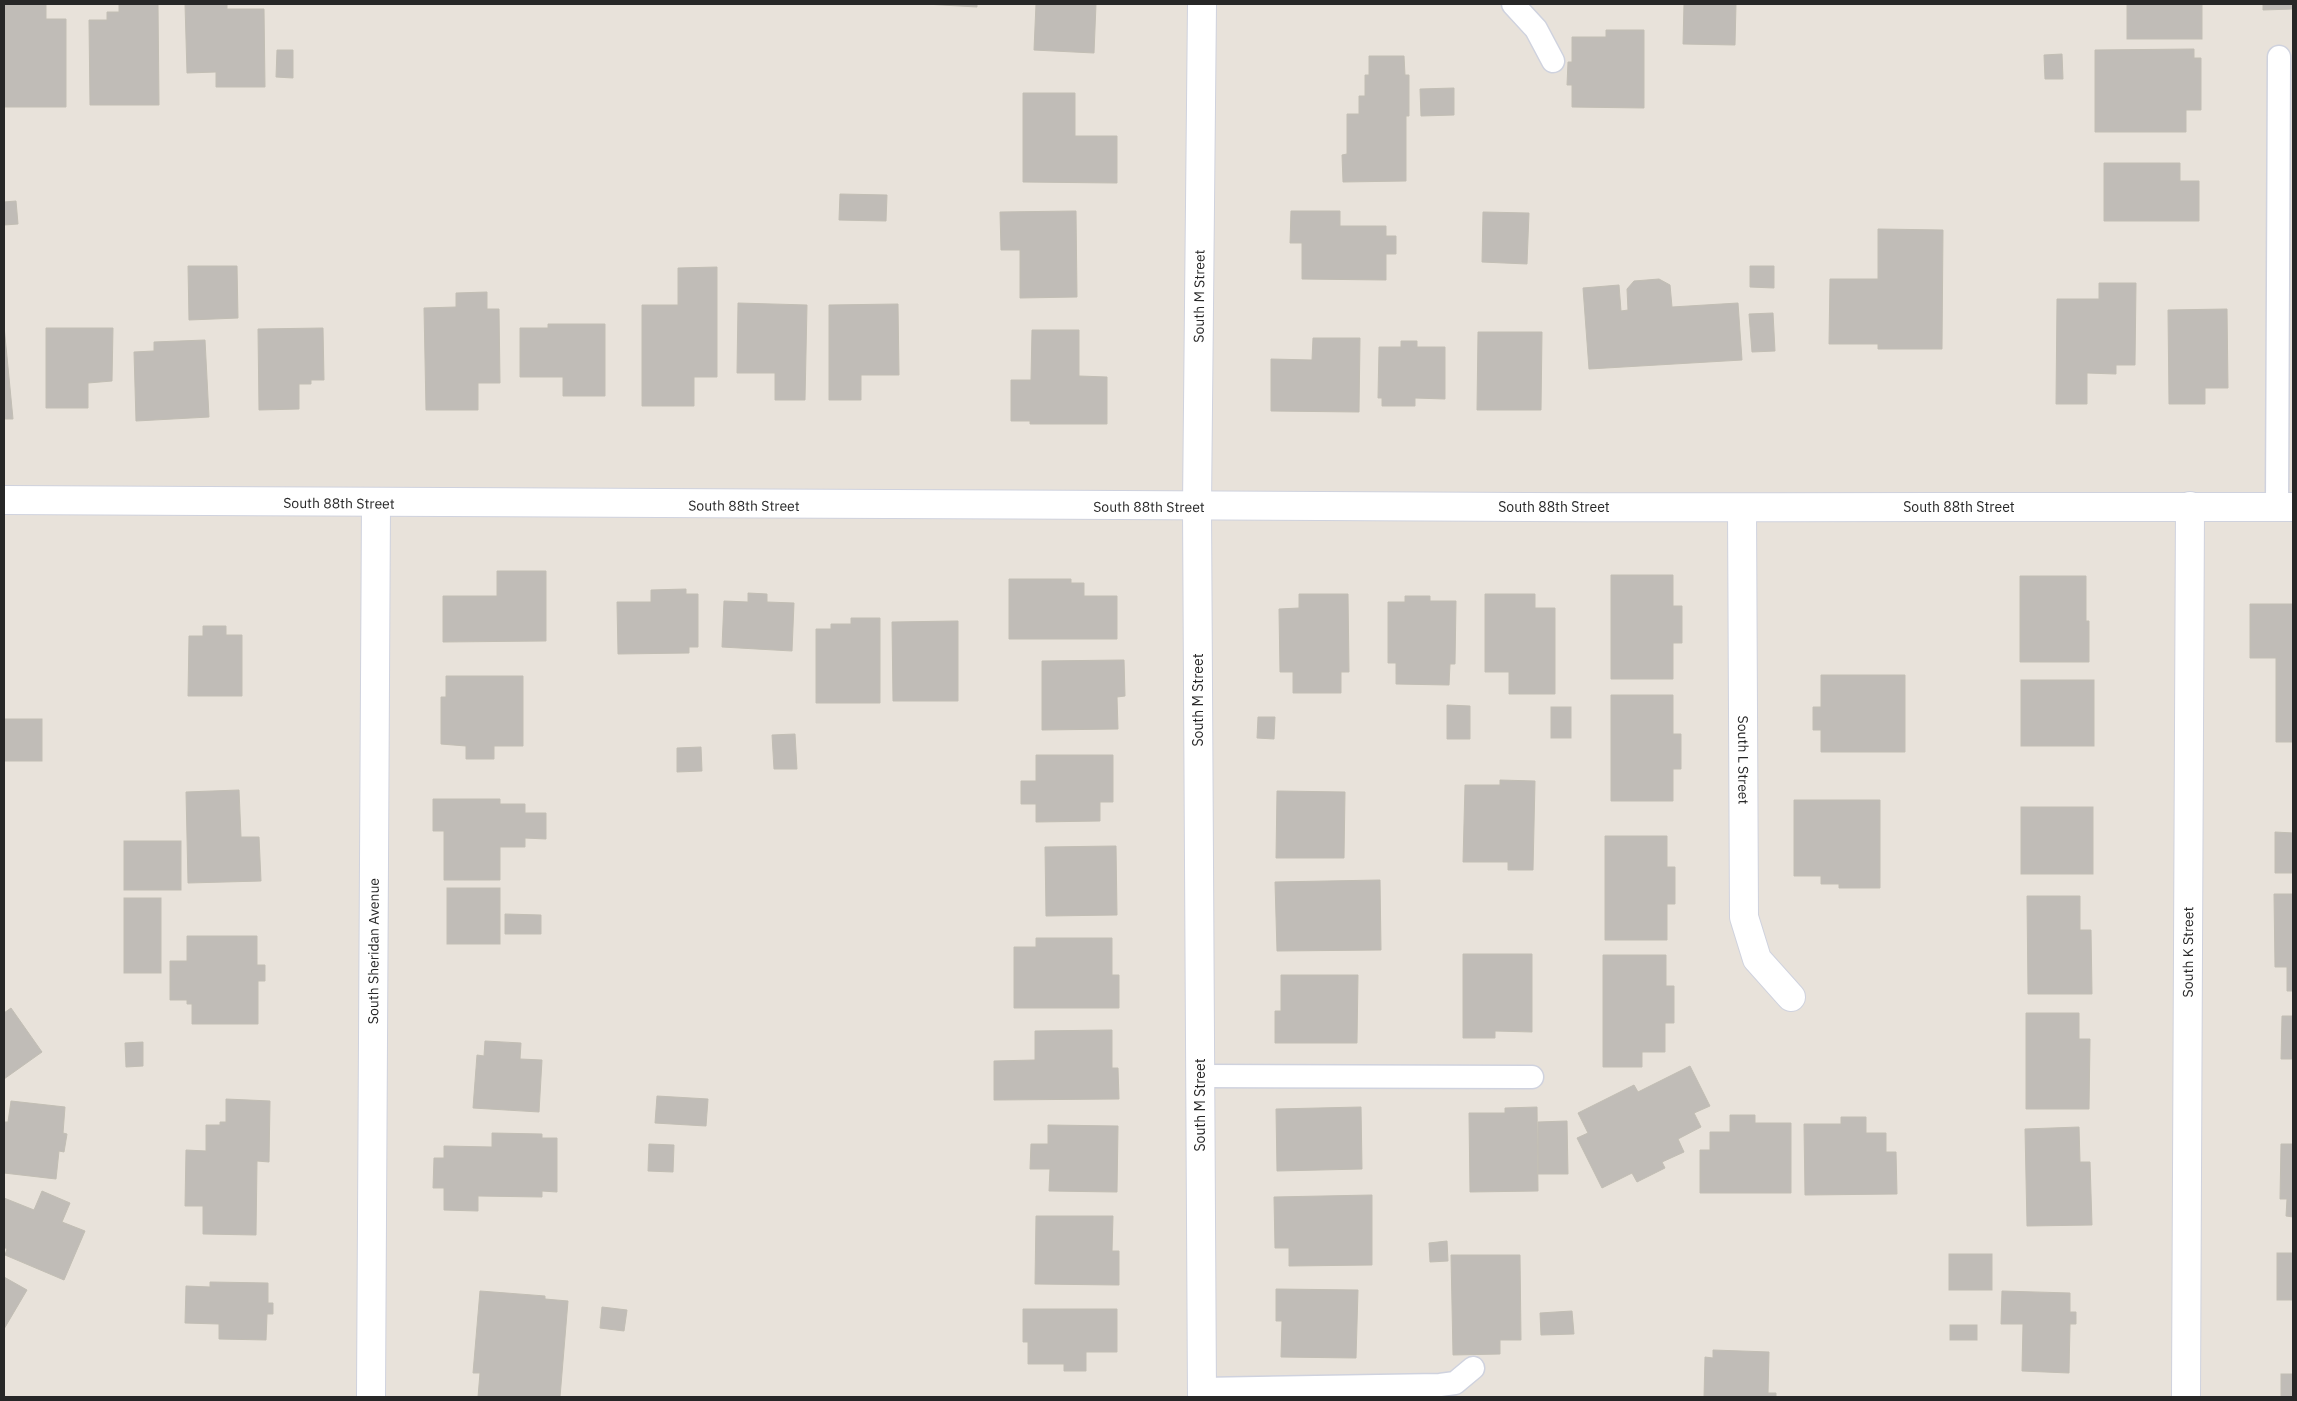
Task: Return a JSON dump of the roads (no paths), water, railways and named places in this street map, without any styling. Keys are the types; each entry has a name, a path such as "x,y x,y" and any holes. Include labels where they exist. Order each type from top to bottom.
{"street":[{"name":"South M Street","path":"1202,4 1197,507 1202,1393"},
{"name":"South 88th Street","path":"4,500 376,504 1197,507 2285,507"},
{"name":"South Sheridan Avenue","path":"371,1397 376,504"},
{"name":"South K Street","path":"2186,1397 2190,506"},
{"name":"South L Street","path":"1742,508 1744,917 1757,959 1791,997"}],"lane":[{"path":"1513,4 1536,29 1553,61"},
{"path":"2279,57 2285,507"},
{"path":"1200,1076 1532,1077"},
{"path":"1202,1393 1440,1385 1455,1383 1473,1368"}]}
